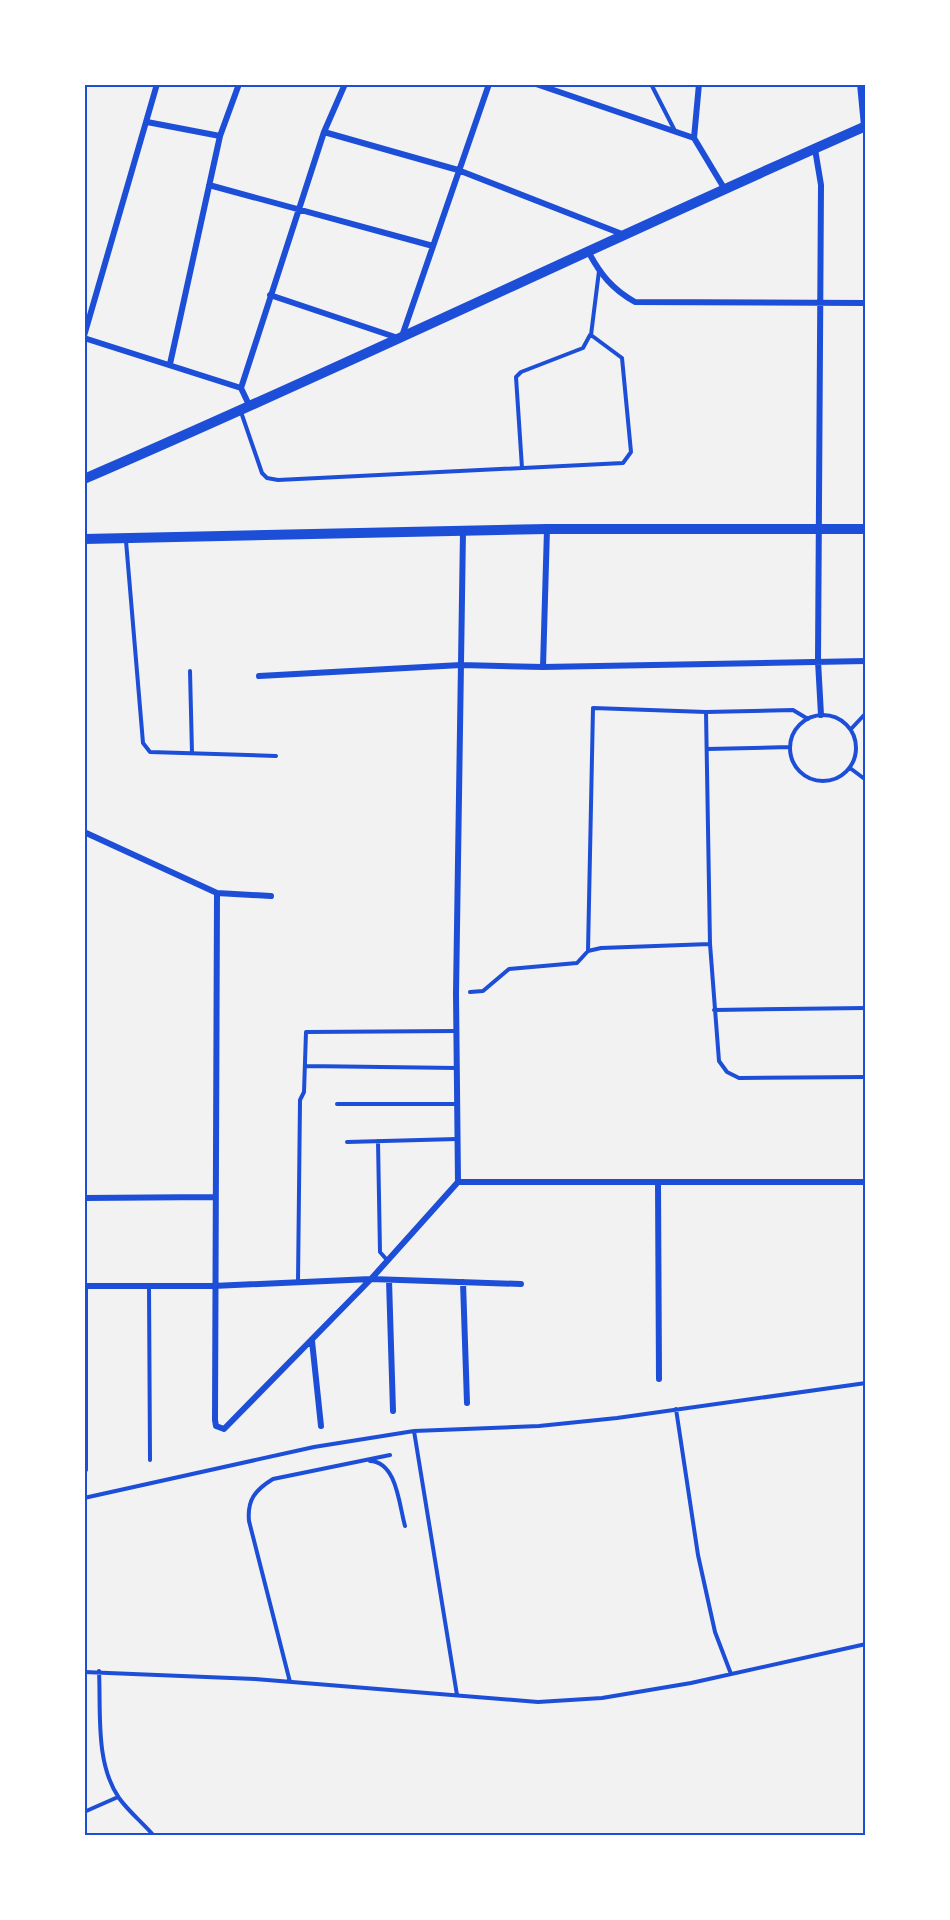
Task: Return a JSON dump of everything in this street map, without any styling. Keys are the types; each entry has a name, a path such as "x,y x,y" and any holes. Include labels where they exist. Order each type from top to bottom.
{"street":[{"path":"157,84 117,214 84,337 241,388"},
{"path":"170,364 219,136 239,84"},
{"path":"246,410 241,388 324,132 345,84"},
{"path":"401,339 489,84"},
{"path":"536,84 694,138"},
{"path":"699,84 694,138 724,188"},
{"path":"84,479 246,410 622,234 865,126 860,84"},
{"path":"147,122 219,136"},
{"path":"324,132 458,170 622,234"},
{"path":"815,149 821,185 818,661 821,715"},
{"path":"208,185 433,246"},
{"path":"588,250 599,271 616,291 635,302 866,303"},
{"path":"270,295 401,339"},
{"path":"543,667 547,529"},
{"path":"85,536 547,529 866,530"},
{"path":"217,893 213,1287 215,1420 219,1428 229,1425 312,1341 458,1182 456,1031 463,530"},
{"path":"259,676 461,665 543,667 866,661"},
{"path":"84,832 217,893 271,896"},
{"path":"458,1182 866,1182"},
{"path":"657,1182 659,1379"},
{"path":"84,1198 214,1197"},
{"path":"85,1286 213,1287 371,1279 521,1284"},
{"path":"389,1280 393,1411"},
{"path":"463,1282 467,1403"},
{"path":"312,1341 321,1426"}],"lane":[{"path":"651,84 676,132"},
{"path":"522,468 516,377 521,372 583,348 591,335 599,271"},
{"path":"246,410 262,473 267,478 624,463 631,452 622,358 591,335"},
{"path":"125,537 143,743 150,752 276,756"},
{"path":"190,671 192,753"},
{"path":"588,951 593,708 706,712 794,710 808,719"},
{"path":"706,712 710,944 719,1061 727,1072 739,1078 866,1077"},
{"path":"851,729 866,712"},
{"path":"821,715 841,719 851,729 856,742 856,756 850,768 839,777 826,781 812,779 800,772 792,761 790,747 793,734 802,722 821,715"},
{"path":"707,749 790,747"},
{"path":"850,768 866,780"},
{"path":"470,992 483,991 509,969 577,963 588,951 623,946 710,944"},
{"path":"714,1010 866,1008"},
{"path":"298,1282 300,1100 304,1092 306,1032 456,1031"},
{"path":"306,1066 457,1068"},
{"path":"337,1104 457,1104"},
{"path":"347,1142 458,1139"},
{"path":"378,1141 380,1252 387,1261"},
{"path":"85,1286 86,1470"},
{"path":"149,1286 150,1460"},
{"path":"84,1498 314,1447 414,1431 539,1426 866,1383"},
{"path":"676,1409 698,1555 715,1632 731,1674"},
{"path":"414,1431 457,1695"},
{"path":"290,1682 249,1521 250,1499 258,1488 273,1479 390,1455"},
{"path":"363,1460 377,1461 387,1469 405,1526"},
{"path":"84,1672 290,1682 538,1702 602,1698 731,1674 866,1644"},
{"path":"99,1671 103,1756 118,1797 154,1836"},
{"path":"84,1812 118,1797"}]}
